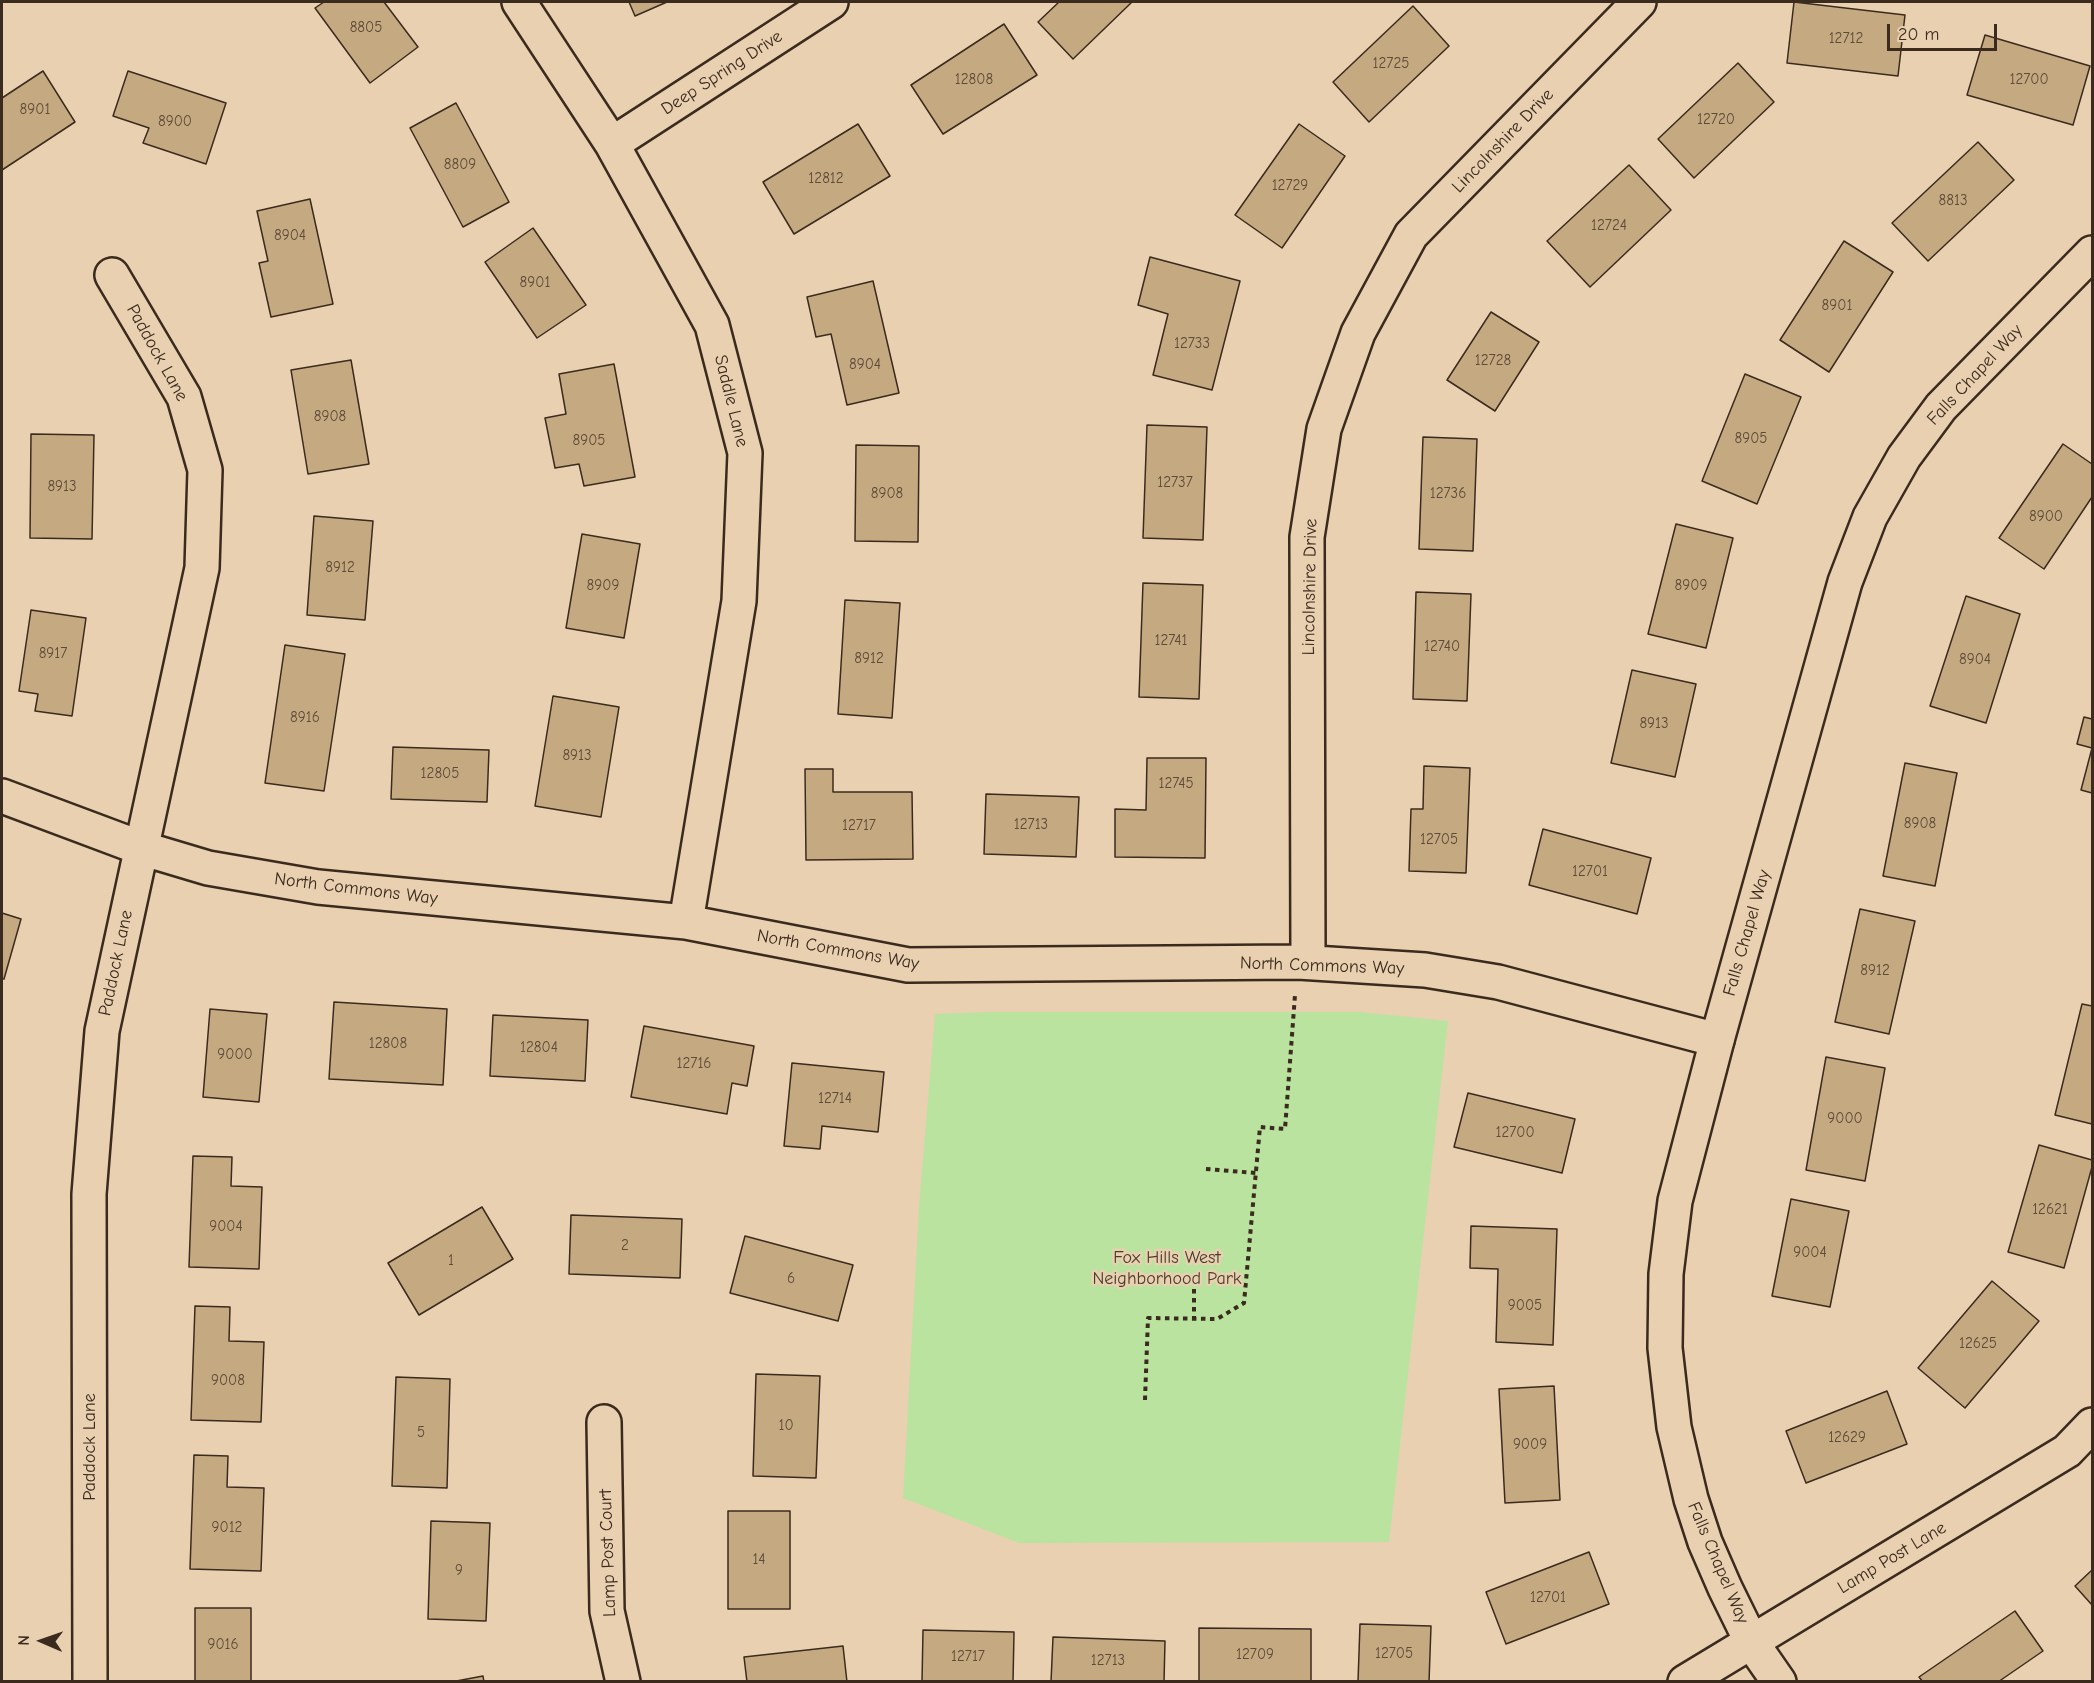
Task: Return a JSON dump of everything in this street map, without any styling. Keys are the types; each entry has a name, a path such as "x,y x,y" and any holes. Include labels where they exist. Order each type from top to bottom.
{"street":[{"name":"Saddle Lane","path":"519,2 612,144 712,325 745,453 740,601 686,922"},
{"name":"Deep Spring Drive","path":"612,144 831,2"},
{"name":"Lincolnshire Drive","path":"1303,962 1307,537 1324,429 1358,333 1411,235 1639,2"},
{"name":"Falls Chapel Way","path":"1779,1682 1752,1642 1705,1542 1691,1499 1674,1427 1665,1348 1666,1274 1675,1201 1845,582 1870,517 1904,457 1941,407 2092,253"},
{"name":"Paddock Lane","path":"90,1682 89,1194 102,1031 202,568 205,470 184,397 112,275"},
{"name":"North Commons Way","path":"2,796 141,848 208,868 318,887 686,922 908,965 1303,962 1425,970 1498,982 1718,1040"},
{"name":"Lamp Post Court","path":"604,1422 607,1611 623,1682"},
{"name":"Lamp Post Lane","path":"1685,1682 2067,1451 2092,1425"}],"path":[{"path":"1144,1400 1148,1318 1217,1319 1244,1303 1260,1127 1285,1129 1303,962"},
{"path":"1206,1169 1256,1173"},
{"path":"1194,1289 1194,1319"}],"green space":[{"name":"Fox Hills West Neighborhood Park","path":"1360,1012 1448,1021 1389,1542 1019,1543 903,1498 919,1207 935,1014"}],"building":[{"path":"324,2 384,2 418,47 370,83 315,8"},
{"path":"629,2 667,2 635,16"},
{"path":"1059,2 1132,2 1073,59 1038,22"},
{"path":"1794,2 1905,15 1898,76 1787,63"},
{"path":"1413,6 1449,46 1369,122 1333,82"},
{"path":"1004,24 1037,75 943,134 911,85"},
{"path":"1985,35 2090,66 2073,125 1967,95"},
{"path":"1738,63 1774,102 1694,178 1658,139"},
{"path":"43,71 75,122 2,170 2,98"},
{"path":"128,71 226,103 206,164 143,143 149,128 113,116"},
{"path":"456,103 509,202 463,227 410,128"},
{"path":"858,124 890,176 794,234 763,182"},
{"path":"1299,124 1345,156 1282,248 1235,215"},
{"path":"1978,142 2014,180 1928,261 1892,223"},
{"path":"1629,165 1671,210 1590,287 1547,241"},
{"path":"310,199 333,304 271,317 259,263 268,261 257,211"},
{"path":"533,228 586,305 537,338 485,262"},
{"path":"1844,241 1893,272 1829,372 1780,340"},
{"path":"1150,257 1240,281 1212,390 1153,375 1168,314 1138,305"},
{"path":"873,281 899,393 847,405 831,334 816,337 807,297"},
{"path":"1491,312 1539,342 1495,411 1447,380"},
{"path":"351,360 369,464 308,474 291,370"},
{"path":"614,364 635,477 584,486 579,464 555,468 545,418 566,414 559,374"},
{"path":"1745,374 1801,397 1757,504 1702,481"},
{"path":"1147,425 1207,427 1203,540 1143,538"},
{"path":"31,434 94,435 92,539 30,538"},
{"path":"1423,437 1477,439 1473,551 1419,549"},
{"path":"2063,444 2092,464 2092,497 2044,569 1999,538"},
{"path":"856,445 919,446 918,542 855,541"},
{"path":"314,516 373,521 365,620 307,615"},
{"path":"1676,524 1733,538 1706,648 1648,634"},
{"path":"582,534 640,544 624,638 566,628"},
{"path":"1143,583 1203,585 1199,699 1139,697"},
{"path":"1416,592 1471,594 1467,701 1413,699"},
{"path":"1966,596 2020,614 1986,723 1930,706"},
{"path":"845,600 900,603 892,718 838,714"},
{"path":"31,610 86,618 72,716 35,711 38,694 19,691"},
{"path":"285,645 345,654 324,791 265,783"},
{"path":"1632,670 1696,684 1675,777 1611,763"},
{"path":"553,696 619,707 601,817 535,806"},
{"path":"2084,717 2092,719 2092,748 2077,744"},
{"path":"393,747 489,750 487,802 391,799"},
{"path":"2092,748 2092,793 2081,790"},
{"path":"1147,758 1206,758 1205,858 1115,857 1115,809 1146,810"},
{"path":"1905,763 1957,773 1935,886 1883,876"},
{"path":"1424,766 1470,768 1466,873 1409,871 1411,809 1423,809"},
{"path":"805,769 833,769 833,792 912,792 913,859 806,860"},
{"path":"986,794 1079,797 1076,857 984,854"},
{"path":"1543,829 1651,858 1637,914 1529,885"},
{"path":"1860,909 1915,921 1889,1034 1835,1022"},
{"path":"2,913 21,919 4,979 2,979"},
{"path":"334,1002 447,1009 443,1085 329,1079"},
{"path":"2082,1004 2092,1006 2092,1124 2055,1115"},
{"path":"210,1009 267,1014 259,1102 203,1097"},
{"path":"493,1015 588,1020 585,1081 490,1076"},
{"path":"644,1026 754,1046 747,1086 732,1083 727,1114 631,1097"},
{"path":"1826,1057 1885,1068 1865,1181 1806,1170"},
{"path":"792,1063 884,1072 878,1132 822,1126 820,1149 784,1146"},
{"path":"1468,1093 1575,1119 1562,1173 1454,1147"},
{"path":"2039,1145 2092,1160 2064,1268 2008,1252"},
{"path":"193,1156 232,1157 231,1186 262,1187 259,1269 189,1267"},
{"path":"1791,1199 1849,1211 1830,1307 1772,1296"},
{"path":"482,1207 513,1259 419,1315 388,1263"},
{"path":"571,1215 682,1219 680,1278 569,1274"},
{"path":"1471,1226 1557,1229 1553,1345 1496,1342 1498,1269 1470,1268"},
{"path":"745,1236 853,1265 838,1321 730,1293"},
{"path":"1992,1281 2039,1321 1965,1408 1918,1368"},
{"path":"195,1306 230,1307 229,1341 264,1342 261,1422 191,1420"},
{"path":"756,1374 820,1376 816,1478 753,1476"},
{"path":"396,1377 450,1379 447,1488 392,1486"},
{"path":"1554,1386 1560,1500 1505,1503 1499,1389"},
{"path":"1887,1391 1907,1444 1806,1483 1786,1431"},
{"path":"194,1455 228,1456 227,1487 264,1488 261,1571 190,1569"},
{"path":"728,1511 790,1511 790,1609 728,1609"},
{"path":"431,1521 490,1523 486,1621 428,1619"},
{"path":"1589,1552 1609,1604 1506,1644 1486,1592"},
{"path":"2092,1570 2092,1605 2075,1586"},
{"path":"195,1608 251,1608 251,1682 195,1682"},
{"path":"2015,1611 2043,1651 1998,1682 1923,1682 1919,1677"},
{"path":"1360,1624 1431,1626 1429,1682 1358,1682"},
{"path":"1199,1628 1311,1629 1311,1682 1199,1682"},
{"path":"923,1630 1014,1632 1013,1682 922,1682"},
{"path":"1053,1637 1165,1641 1164,1682 1051,1682"},
{"path":"843,1646 847,1682 747,1682 744,1657"},
{"path":"483,1676 484,1682 451,1682"}]}
